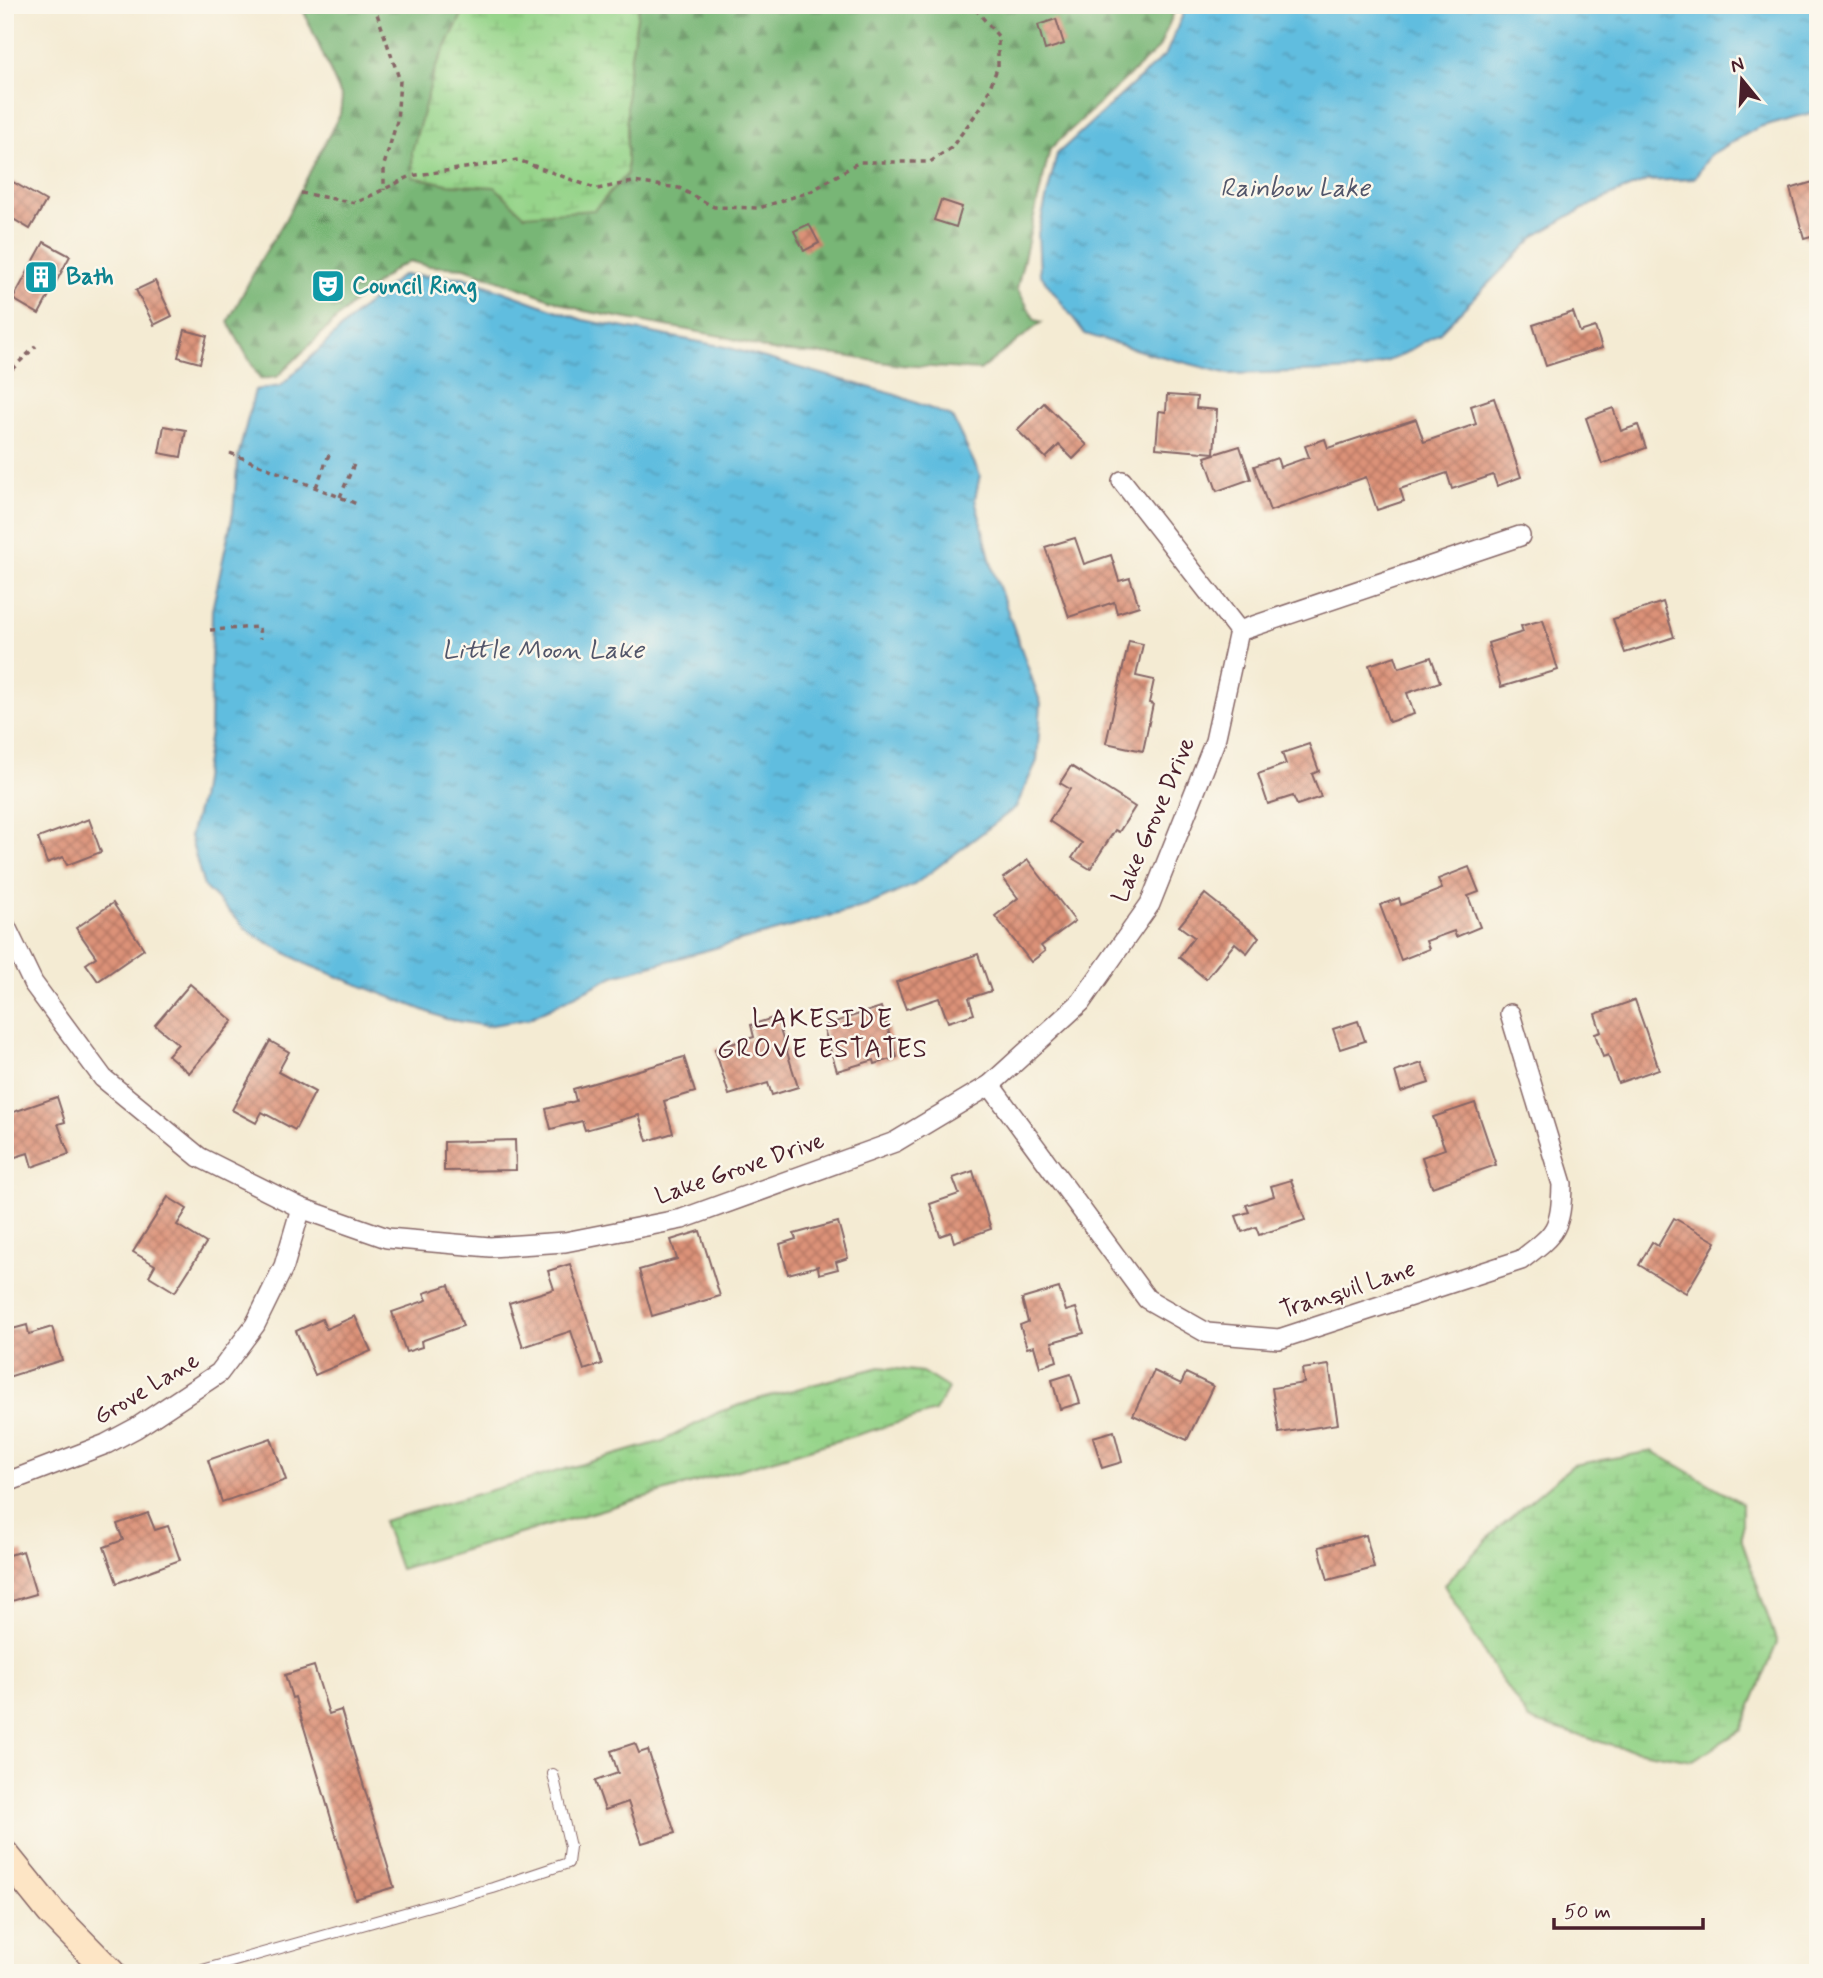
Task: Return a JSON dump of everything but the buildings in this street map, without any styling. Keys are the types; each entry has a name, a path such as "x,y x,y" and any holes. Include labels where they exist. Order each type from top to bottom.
{"street":[{"path":"1122,481 1239,631 1520,536"},
{"name":"Lake Grove Drive","path":"5,925 33,983 103,1078 199,1157 301,1208 387,1238 490,1247 565,1242 682,1219 895,1142 990,1085 1082,1002 1150,904 1214,741 1239,631"},
{"name":"Tranquil Lane","path":"990,1085 1147,1300 1207,1333 1279,1339 1521,1260 1550,1237 1562,1213 1562,1184 1510,1014"},
{"name":"Grove Lane","path":"5,1483 106,1444 136,1428 219,1373 255,1325 284,1266 301,1208"},
{"path":"9,1867 111,1973"}],"lane":[{"path":"192,1973 480,1892 568,1863 570,1847 553,1774"}],"path":[{"path":"374,5 400,81 397,121 384,165 384,190"},
{"path":"301,193 356,204 411,176 518,160 597,189 633,182 679,188 714,206 759,208 812,191 859,162 930,162 951,148 984,103 998,66 998,36 972,5"},
{"path":"5,376 36,346"},
{"path":"316,487 330,452"},
{"path":"230,453 357,504"},
{"path":"340,497 355,462"},
{"path":"210,630 259,627 260,639"}],"green space":[{"path":"301,5 467,5 435,69 412,152 413,177 448,184 495,187 627,79 639,5 1177,5 1159,48 1050,149 1017,288 1035,320 1042,322 980,370 900,365 838,355 773,351 726,337 584,311 465,268 428,266 409,261 397,267 352,304 277,377 260,379 228,322 340,114 342,98"},
{"path":"467,5 639,5 627,79 627,174 594,210 524,215 495,187 448,184 413,177 412,152 435,69"},
{"path":"880,1367 922,1372 948,1388 935,1412 400,1569 383,1521 663,1441 719,1412"},
{"path":"1653,1451 1742,1503 1742,1541 1777,1643 1741,1730 1693,1760 1617,1747 1529,1720 1491,1664 1444,1585 1497,1529 1573,1465"}],"water":[{"name":"Rainbow Lake","path":"1187,5 1818,5 1818,111 1759,127 1710,155 1694,179 1647,181 1573,214 1537,235 1439,333 1398,357 1364,370 1229,374 1085,334 1040,274 1038,233 1057,154 1166,54"},
{"name":"Little Moon Lake","path":"402,275 463,277 583,320 726,347 896,395 952,417 980,475 975,499 993,570 1041,704 1037,761 1016,807 914,885 866,906 614,976 528,1019 486,1026 446,1019 306,964 251,933 204,887 190,836 200,800 210,732 212,610 233,513 238,457 255,390 281,386 358,312"}],"place":[{"name":"Bath","path":"41,277"},
{"name":"Council Ring","path":"328,286"}],"district":[{"name":"LAKESIDE GROVE ESTATES","path":"823,1035"}]}
